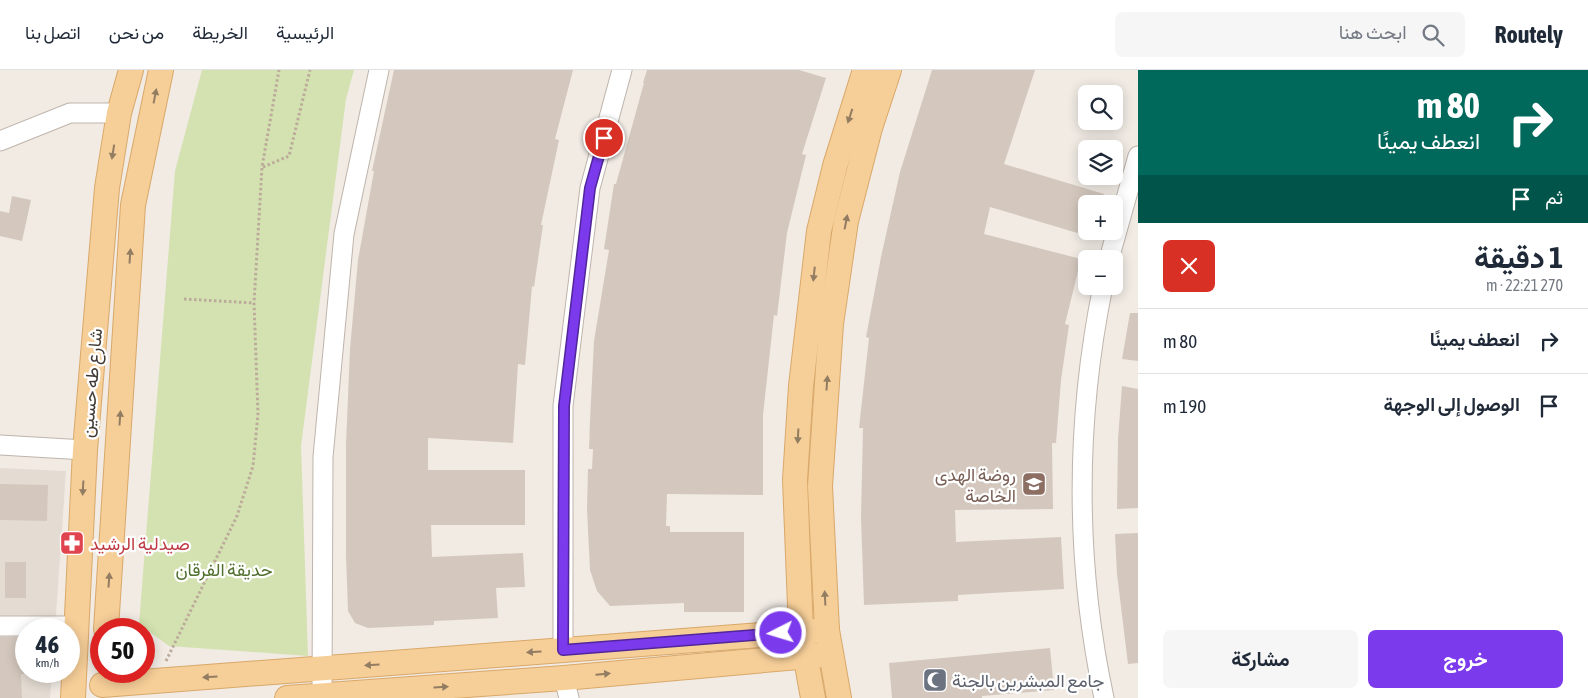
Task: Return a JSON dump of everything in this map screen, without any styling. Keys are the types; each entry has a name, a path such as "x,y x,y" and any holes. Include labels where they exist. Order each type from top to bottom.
{"main road":[{"name":"شارع طه حسين","path":"76,618 85,450 107,188 119,113 131,70"},
{"name":"شارع طه حسين","path":"107,618 134,205 161,70"},
{"path":"813,698 801,631 796,480 803,367 819,231 835,166 865,70"},
{"path":"839,698 827,630 820,486 831,324 846,221 870,128 889,70"},
{"path":"102,685 827,630"},
{"path":"287,698 567,688 806,656 831,655"},
{"name":"شارع طه حسين","path":"73,698 74,683"}],"street":[{"path":"322,696 323,457 343,243 379,70"},
{"path":"563,650 564,406 590,188 622,70"},
{"path":"0,141 70,113 119,113"},
{"path":"1112,250 1138,156"},
{"path":"1101,295 1090,361 1085,409 1082,503 1084,550 1094,652 1104,698"},
{"path":"0,445 85,450"},
{"path":"0,626 15,626"}],"path":[{"path":"156,681 236,516 254,466 258,414 254,303 262,168 279,70"},
{"path":"262,168 289,156 310,70"},
{"path":"184,299 254,303"}],"shaded area":[{"path":"0,468 66,471 56,618 15,618 15,683 51,683 50,698 0,698"}],"green space":[{"name":"حديقة الفرقان","path":"202,70 354,70 346,99 301,446 308,656 169,646 155,636 155,618 139,618 175,171"}],"building":[{"path":"394,70 573,70 555,139 559,140 541,225 543,225 534,287 532,286 525,365 518,364 513,443 428,438 428,470 525,470 525,525 431,525 432,557 523,553 525,587 496,588 498,618 434,621 434,625 368,628 355,623 348,611 346,445 350,349 358,260 374,171 372,171"},
{"path":"647,70 799,70 826,78 802,154 806,155 787,233 777,316 774,315 763,415 763,495 667,494 666,526 670,526 670,532 744,532 744,612 684,612 684,603 610,606 597,591 590,570 587,509 588,469 592,469 593,449 589,449 590,420 594,341 609,250 604,249 614,184 616,184"},
{"path":"932,70 1035,70 1004,164 1104,194 1078,195 1078,233 990,207 984,234 1078,258 1078,271 1065,324 1069,325 1061,380 1056,443 1052,443 1053,509 955,510 956,542 1061,537 1064,589 958,595 958,601 864,605 861,517 863,428 859,428 869,338 866,337 900,172"},
{"path":"12,196 31,200 22,241 0,236 0,211 9,213"},
{"path":"1130,313 1138,313 1138,361 1122,359"},
{"path":"1122,386 1138,389 1138,508 1117,509 1118,439"},
{"path":"0,484 48,485 47,521 0,520"},
{"path":"1138,533 1138,663 1128,664 1117,574 1115,534"},
{"path":"5,562 26,562 26,598 5,598"},
{"path":"0,637 15,637 15,683 21,683 22,698 0,698"},
{"path":"1050,648 1054,690 982,696 982,698 892,698 889,663"}],"place":[{"name":"روضة الهدى الخاصة","path":"1034,484"},
{"name":"صيدلية الرشيد","path":"72,543"},
{"name":"جامع المبشرين بالجنة","path":"935,680"}],"route":[{"path":"604,138 590,188 564,406 563,650 781,633"}]}
